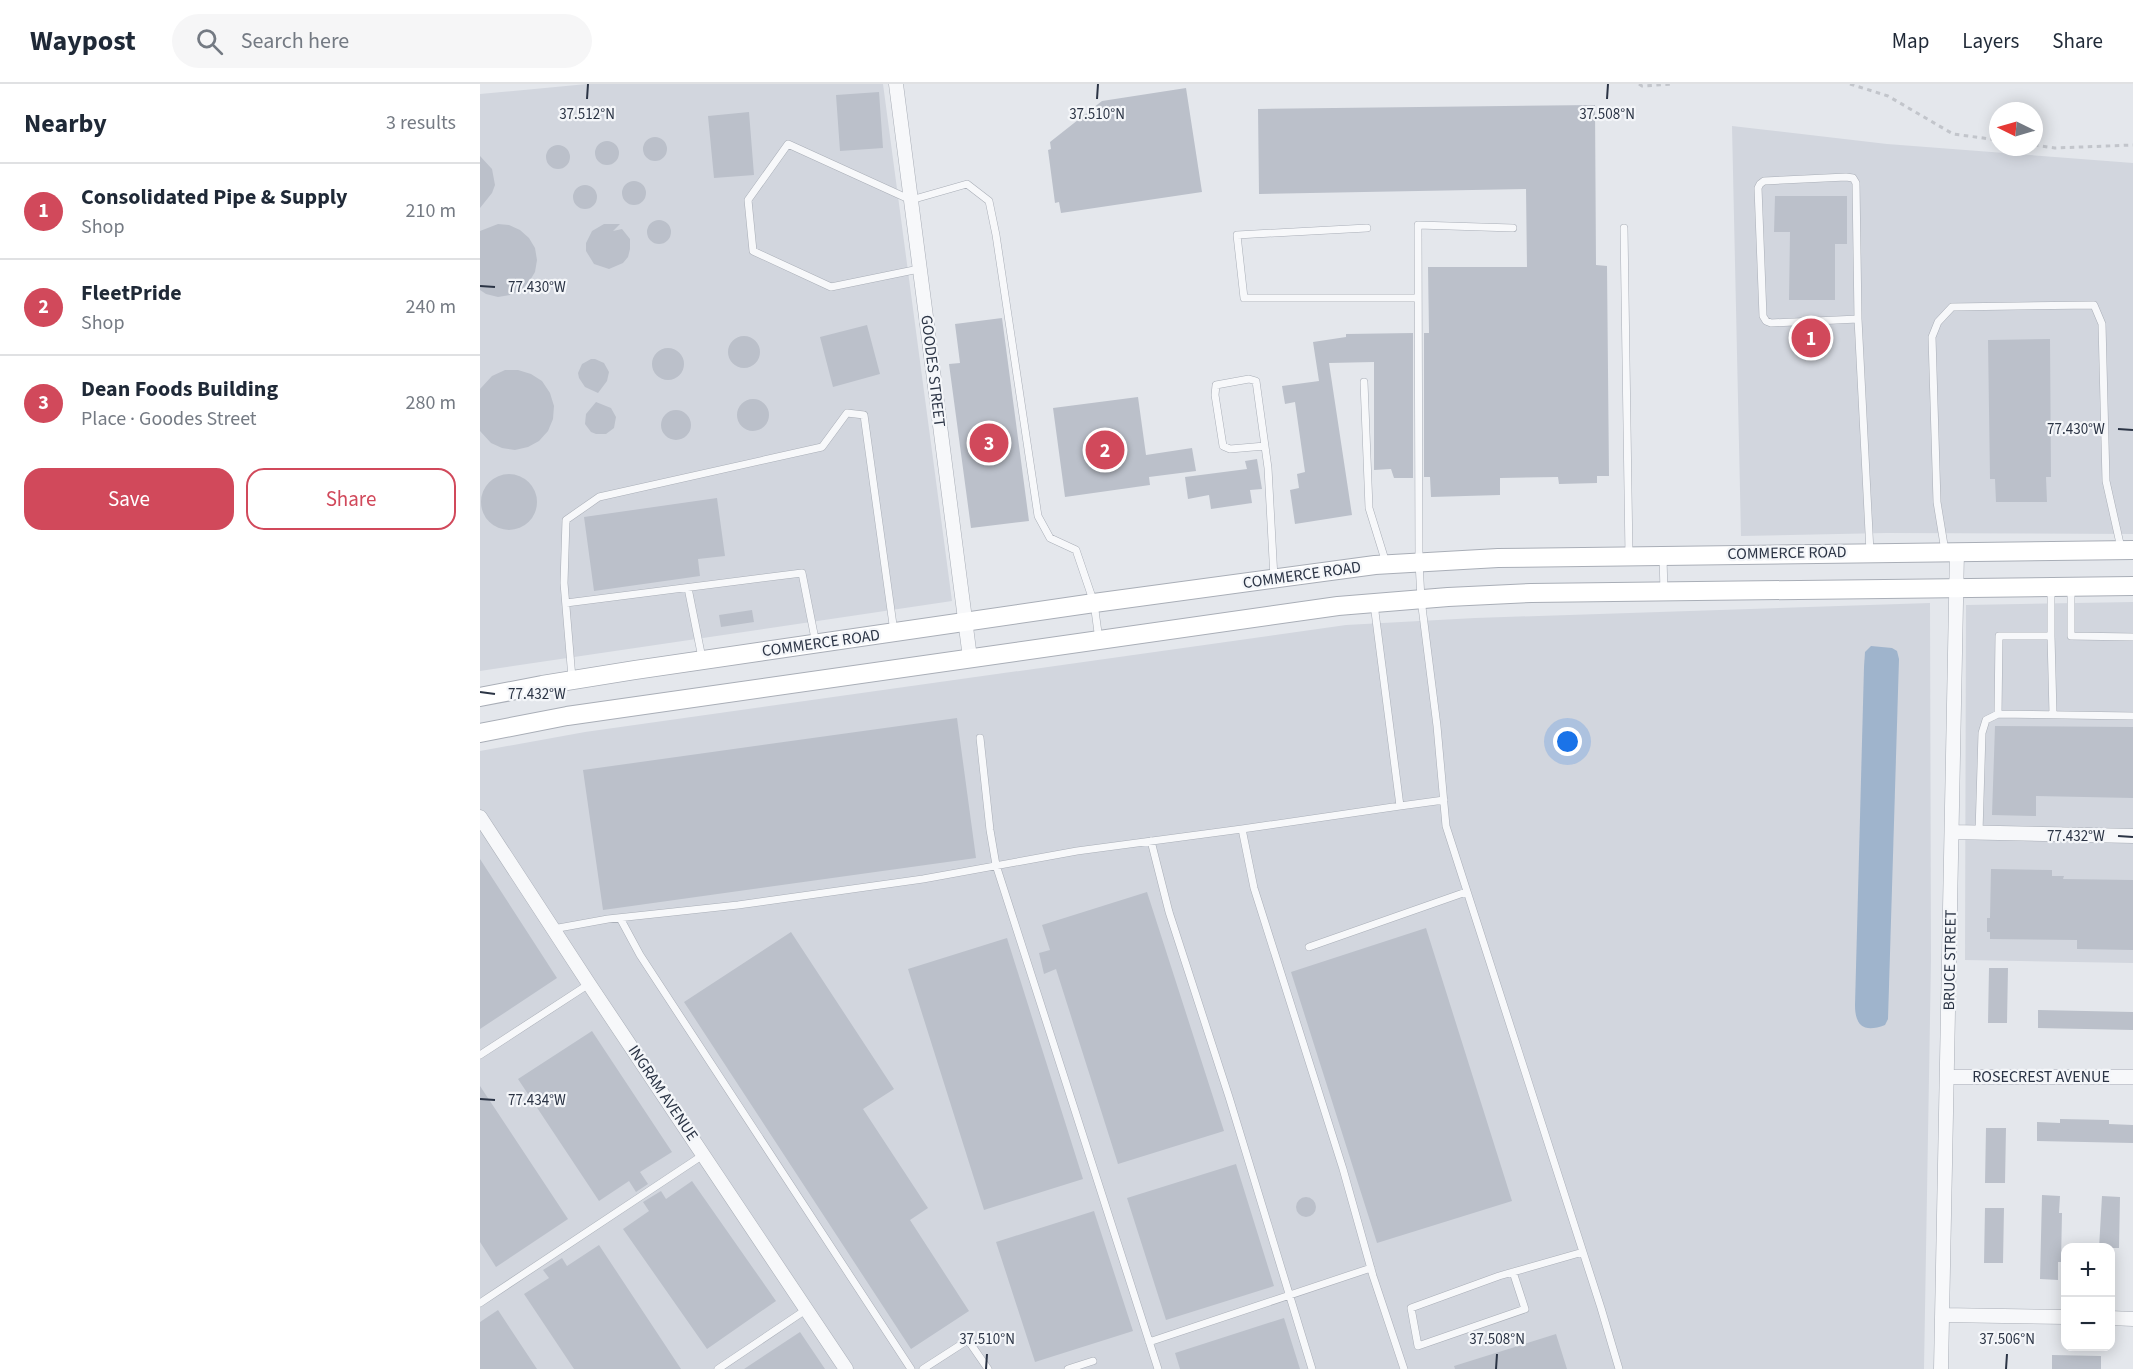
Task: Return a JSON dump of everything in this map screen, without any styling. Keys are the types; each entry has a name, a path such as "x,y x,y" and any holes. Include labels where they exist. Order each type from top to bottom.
{"main road":[{"name":"COMMERCE ROAD","path":"480,697 702,660 1094,603 1387,564 1498,558 2127,550"},
{"path":"480,733 549,719 1373,603 1531,593 2133,586"}],"street":[{"name":"GOODES STREET","path":"896,84 970,658"},
{"name":"BRUCE STREET","path":"1941,1369 1956,588 1951,551"},
{"name":"INGRAM AVENUE","path":"480,817 846,1369"},
{"path":"1952,832 2133,836"},
{"name":"ROSECREST AVENUE","path":"1948,1077 2133,1077"},
{"path":"1942,1315 2061,1317"},
{"path":"2115,1318 2133,1319"}],"lane":[{"path":"920,268 831,287 753,251 748,200 788,144 911,200 967,184 989,201 1038,516 1050,538 1076,550 1094,603 1099,640"},
{"path":"1858,318 1771,323 1766,321 1763,316 1758,188 1764,181 1846,177 1853,178 1856,183 1858,318 1870,552"},
{"path":"1513,228 1418,225 1421,599 1437,726 1446,826 1619,1369"},
{"path":"1367,228 1238,235 1244,298 1418,298"},
{"path":"1624,228 1629,556"},
{"path":"1951,551 1937,502 1932,337 1938,322 1952,307 2094,305 2102,324 2106,481 2127,550"},
{"path":"1265,446 1230,449 1222,446 1215,394 1216,385 1249,379 1256,381 1265,446 1268,468 1274,578"},
{"path":"1364,382 1369,508 1387,564"},
{"path":"573,680 564,583 566,520 599,496 822,447 847,413 864,415 894,633"},
{"path":"1663,555 1664,591"},
{"path":"566,603 802,573 816,644"},
{"path":"2051,586 2053,714"},
{"path":"2071,586 2071,636 2133,637"},
{"path":"688,588 702,660"},
{"path":"1373,603 1400,806"},
{"path":"1998,714 1999,636 2051,636"},
{"path":"1979,832 1982,733 1986,720 1998,714 2133,717"},
{"path":"980,738 996,865 1158,1369"},
{"path":"553,929 923,879 1077,850 1444,800"},
{"path":"1242,829 1254,888 1404,1369"},
{"path":"1151,841 1169,912 1312,1369"},
{"path":"1309,947 1467,892"},
{"path":"621,918 640,955 911,1369"},
{"path":"480,1055 589,984"},
{"path":"480,1303 704,1154"},
{"path":"1513,1272 1525,1309 1418,1346 1411,1308 1513,1272 1583,1252"},
{"path":"1149,1342 1371,1268"},
{"path":"718,1369 807,1309"},
{"path":"923,1369 968,1340 988,1369"},
{"path":"1068,1369 1093,1361"}],"path":[{"path":"1639,84 1642,86 1674,84"},
{"path":"1850,84 1888,96 1953,134 1989,139"},
{"path":"2043,146 2055,148 2133,145"}],"shaded area":[{"path":"587,84 883,84 952,601 480,671 480,94"},
{"path":"1732,126 1887,144 1989,152 1989,156 2042,156 2133,163 2133,534 1886,533 1741,536"},
{"path":"2133,602 2133,963 1965,960 1966,605"},
{"path":"1930,603 1931,960 1924,1369 480,1369 480,751 585,732 1346,625 1475,618"}],"water":[{"path":"1871,646 1892,648 1897,651 1899,659 1888,1019 1885,1025 1866,1028 1859,1023 1855,1005 1864,667 1865,652"}],"building":[{"path":"1186,88 1202,192 1061,213 1059,202 1055,203 1048,150 1051,149 1050,142 1102,101"},
{"path":"879,92 883,148 840,151 836,95"},
{"path":"1595,105 1596,265 1607,266 1609,476 1597,476 1597,483 1559,484 1558,477 1500,478 1500,495 1431,497 1430,477 1424,477 1424,333 1429,333 1428,267 1527,267 1526,189 1259,194 1258,109"},
{"path":"749,112 754,175 714,178 708,116"},
{"path":"655,137 664,140 667,149 664,158 655,161 646,158 643,149 646,140"},
{"path":"607,141 616,144 619,153 616,162 607,165 598,162 595,153 598,144"},
{"path":"558,145 567,148 570,157 567,166 558,169 549,166 546,157 549,148"},
{"path":"480,156 492,169 495,185 492,193 480,208"},
{"path":"634,181 639,182 645,188 645,198 639,204 634,205 629,204 623,198 622,193 623,188 629,182"},
{"path":"585,185 594,188 597,197 594,206 585,209 576,206 573,197 576,188"},
{"path":"1775,196 1847,196 1847,244 1835,244 1835,300 1789,300 1790,232 1774,232"},
{"path":"659,220 668,223 671,232 668,241 659,244 650,241 647,232 650,223"},
{"path":"498,224 509,225 520,230 529,238 535,248 537,260 535,272 521,290 498,297 480,290 480,231"},
{"path":"604,224 620,224 613,231 622,229 630,239 628,257 623,263 609,269 594,264 586,251 586,243 592,231"},
{"path":"1002,318 1029,521 971,528 949,364 960,363 955,324"},
{"path":"867,325 880,374 833,387 820,337"},
{"path":"1413,333 1413,478 1394,478 1391,469 1374,470 1374,362 1329,363 1352,515 1295,524 1290,490 1299,488 1297,474 1305,472 1295,402 1285,404 1282,386 1319,381 1313,342 1346,337 1346,334"},
{"path":"744,336 755,341 760,352 755,363 744,368 733,363 728,352 733,341"},
{"path":"2050,339 2051,477 2046,477 2047,502 1996,502 1995,479 1990,479 1988,340"},
{"path":"668,348 679,353 684,364 679,375 668,380 657,375 652,364 657,353"},
{"path":"591,359 604,363 609,372 607,381 598,393 585,387 579,378 578,373 582,364"},
{"path":"505,370 518,370 542,381 550,393 554,406 553,419 548,431 539,441 515,450 491,443 480,431 480,389 492,376"},
{"path":"1138,397 1146,455 1192,448 1196,471 1149,477 1150,485 1065,497 1053,408"},
{"path":"753,399 764,404 769,415 764,426 753,431 742,426 737,415 742,404"},
{"path":"596,402 611,408 616,417 614,428 606,434 591,432 585,424 586,414"},
{"path":"676,410 687,414 691,425 687,436 676,440 665,436 661,425 665,414"},
{"path":"1257,459 1262,489 1250,490 1252,503 1211,509 1209,495 1188,499 1185,477 1247,469 1245,461"},
{"path":"509,474 520,476 529,482 535,491 537,502 535,513 529,522 520,528 509,530 498,528 489,522 483,513 481,502 483,491 489,482 498,476"},
{"path":"717,498 725,556 698,559 700,576 594,591 584,517"},
{"path":"752,610 754,622 721,627 719,615"},
{"path":"957,718 976,858 603,910 583,770"},
{"path":"1995,726 2133,727 2133,798 2036,796 2036,816 1992,815"},
{"path":"480,859 557,978 480,1029"},
{"path":"1991,869 2052,870 2052,876 2064,876 2063,879 2133,880 2133,950 2077,949 2077,940 1990,939 1990,932 1987,932 1987,918 1990,918"},
{"path":"1147,892 1224,1131 1118,1164 1056,969 1044,974 1039,953 1050,950 1042,925"},
{"path":"1426,928 1512,1201 1377,1243 1291,972"},
{"path":"791,932 894,1089 863,1109 928,1208 910,1220 969,1311 911,1349 684,1002"},
{"path":"1007,938 1083,1179 984,1210 908,969"},
{"path":"1989,968 2008,968 2007,1023 1988,1023"},
{"path":"2038,1010 2133,1012 2133,1030 2038,1028"},
{"path":"592,1031 672,1152 640,1172 648,1184 636,1192 629,1181 599,1201 518,1079"},
{"path":"480,1086 568,1219 496,1267 480,1242"},
{"path":"2060,1119 2109,1120 2109,1124 2133,1125 2133,1143 2037,1141 2037,1122 2060,1123"},
{"path":"1986,1128 2006,1128 2005,1183 1985,1183"},
{"path":"1236,1164 1274,1286 1166,1320 1127,1198"},
{"path":"692,1181 776,1301 707,1349 623,1229 649,1211 643,1202 661,1191 666,1199"},
{"path":"2042,1195 2060,1196 2061,1262 2058,1262 2058,1280 2040,1279"},
{"path":"2102,1196 2120,1197 2119,1248 2115,1248 2115,1243 2099,1243"},
{"path":"1306,1197 1313,1200 1316,1207 1313,1214 1306,1217 1299,1214 1296,1207 1299,1200"},
{"path":"1985,1208 2004,1208 2003,1263 1984,1263"},
{"path":"1094,1211 1133,1331 1035,1362 996,1242"},
{"path":"599,1245 681,1369 574,1369 524,1294 549,1278 543,1270 562,1258 567,1266"},
{"path":"498,1310 537,1369 480,1369 480,1322"},
{"path":"1284,1318 1300,1369 1180,1369 1175,1353"},
{"path":"800,1332 825,1369 744,1369"},
{"path":"1556,1334 1567,1369 1455,1369 1454,1366"},
{"path":"2052,1355 2101,1356 2101,1369 2052,1369"}],"place":[{"name":"Consolidated Pipe & Supply","path":"1811,338"},
{"name":"Dean Foods Building","path":"989,443"},
{"name":"FleetPride","path":"1105,450"}]}
